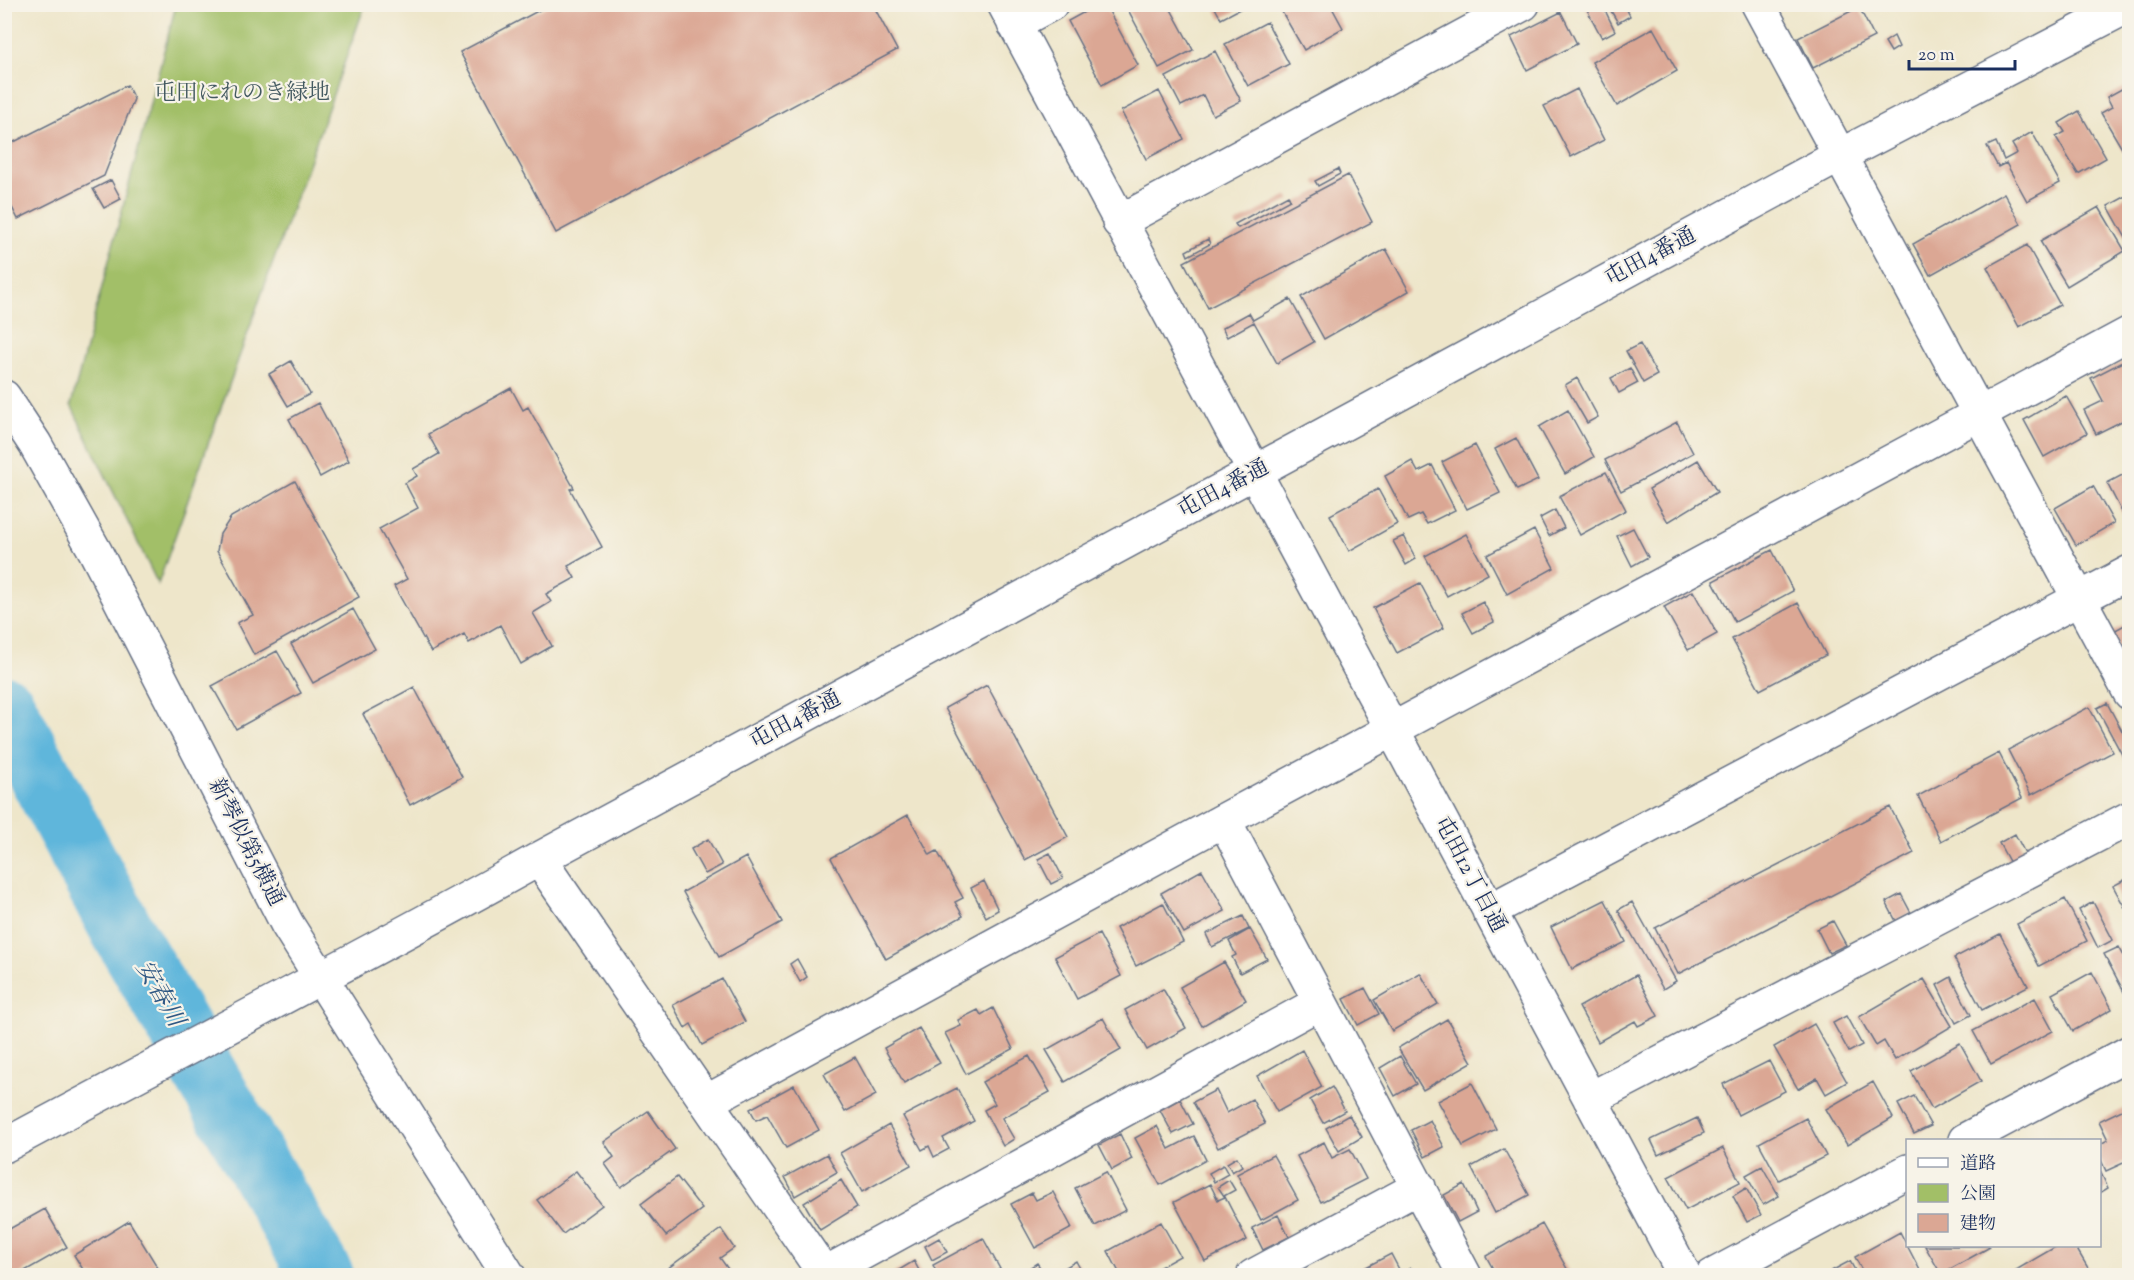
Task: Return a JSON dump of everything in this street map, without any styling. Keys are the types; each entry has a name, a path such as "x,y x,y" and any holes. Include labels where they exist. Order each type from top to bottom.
{"street":[{"path":"1009,14 1051,4"},
{"path":"1119,222 1524,4"},
{"path":"1758,4 2130,693"},
{"name":"屯田4番通","path":"4,1146 237,1020 372,952 539,859 1839,156 2130,5"},
{"name":"屯田12丁目通","path":"1009,14 1685,1275"},
{"path":"706,1102 1391,729 2130,333"},
{"name":"新琴似第5横通","path":"4,397 35,444 95,551 286,924 509,1275"},
{"path":"1489,911 2130,573"},
{"path":"1590,1099 2130,818"},
{"path":"1224,820 1465,1275"},
{"path":"539,859 825,1274 1319,1003"},
{"path":"1967,1139 2130,1052"},
{"path":"1712,1275 1906,1172"},
{"path":"1253,1275 1419,1187"}],"green space":[{"name":"屯田にれのき緑地","path":"176,5 365,5 158,584 71,405"}],"building":[{"path":"1099,4 1105,4 1138,65 1102,85 1068,21"},
{"path":"1125,4 1168,4 1193,50 1159,68"},
{"path":"1213,4 1249,4 1221,19"},
{"path":"1283,4 1330,4 1343,28 1304,50 1279,7"},
{"path":"1584,4 1602,4 1615,31 1602,38"},
{"path":"1607,4 1624,4 1630,16 1618,23"},
{"path":"549,5 873,5 897,50 556,233 460,52"},
{"path":"1859,7 1874,37 1813,68 1798,38"},
{"path":"1561,12 1577,44 1527,70 1511,37"},
{"path":"1267,22 1289,64 1248,86 1225,44"},
{"path":"1653,28 1677,71 1617,106 1592,62"},
{"path":"1894,36 1899,47 1891,52 1885,42"},
{"path":"1215,51 1241,101 1213,115 1203,95 1181,106 1166,77"},
{"path":"127,85 134,99 104,176 18,219 4,192 4,147"},
{"path":"2127,86 2130,90 2130,149 2124,152 2101,113 2112,107 2107,97"},
{"path":"1577,89 1604,140 1571,157 1544,106"},
{"path":"1159,91 1184,139 1146,159 1121,111"},
{"path":"2079,111 2106,158 2078,174 2056,137 2065,132 2059,123"},
{"path":"2032,132 2060,183 2027,201 2006,163 1998,167 1987,146 1996,142 2004,160 2017,153 2012,144"},
{"path":"1338,169 1340,174 1318,186 1315,181"},
{"path":"1348,175 1372,222 1208,308 1184,262"},
{"path":"111,180 121,199 104,208 93,189"},
{"path":"2004,193 2021,224 1930,275 1913,244"},
{"path":"2130,194 2130,245 2108,206"},
{"path":"1288,195 1290,200 1238,228 1235,224"},
{"path":"2099,207 2125,251 2067,286 2040,241"},
{"path":"1208,239 1210,244 1188,256 1186,251"},
{"path":"2027,245 2060,305 2019,327 1987,267"},
{"path":"1386,249 1409,291 1324,339 1301,297"},
{"path":"1290,299 1314,342 1277,363 1254,322 1227,337 1222,328 1249,313 1253,320"},
{"path":"1640,344 1657,375 1643,383 1626,351"},
{"path":"2130,358 2130,417 2096,434 2084,410 2103,401 2091,378"},
{"path":"291,361 310,394 288,406 269,374"},
{"path":"1630,368 1638,383 1619,393 1611,378"},
{"path":"1577,378 1598,417 1587,423 1565,385"},
{"path":"511,388 523,410 528,407 574,488 570,489 602,547 568,566 575,578 546,594 551,602 533,613 552,646 521,664 500,625 469,643 464,634 431,652 394,586 407,579 379,529 418,508 405,483 417,476 413,469 439,454 428,434"},
{"path":"2066,396 2087,433 2044,457 2024,420"},
{"path":"318,403 349,461 320,477 289,419"},
{"path":"1568,410 1594,457 1565,474 1539,427"},
{"path":"1677,422 1693,453 1621,491 1605,460"},
{"path":"1516,438 1538,480 1517,490 1495,449"},
{"path":"1475,445 1500,493 1467,509 1442,462"},
{"path":"1698,460 1717,492 1668,522 1649,489"},
{"path":"1412,461 1418,472 1432,465 1455,510 1427,524 1421,514 1408,520 1385,476"},
{"path":"2130,471 2130,518 2126,520 2107,483"},
{"path":"1606,472 1626,510 1580,535 1559,496"},
{"path":"295,481 359,597 254,655 237,623 253,615 217,551 220,534 231,517"},
{"path":"2093,486 2114,523 2076,545 2055,508"},
{"path":"1378,489 1397,524 1349,551 1330,515"},
{"path":"1555,510 1564,528 1549,536 1540,518"},
{"path":"1633,528 1648,557 1632,566 1617,536"},
{"path":"1534,530 1554,568 1507,594 1487,555"},
{"path":"1466,534 1488,574 1447,596 1425,556"},
{"path":"1404,536 1416,559 1406,565 1393,541"},
{"path":"1772,550 1793,591 1735,622 1713,581"},
{"path":"1420,583 1444,628 1397,653 1373,608"},
{"path":"1693,591 1717,634 1688,650 1664,607"},
{"path":"1483,602 1494,622 1473,633 1462,613"},
{"path":"1798,603 1826,655 1760,690 1732,639"},
{"path":"353,609 375,649 313,683 291,644"},
{"path":"2130,622 2130,669 2110,633"},
{"path":"277,651 301,693 236,729 212,686"},
{"path":"987,685 1068,837 1025,860 945,708"},
{"path":"414,687 462,777 410,805 363,714"},
{"path":"2107,703 2130,746 2130,760 2126,762 2097,708"},
{"path":"2089,707 2113,752 2031,795 2008,750"},
{"path":"1999,753 2022,798 1941,841 1918,796"},
{"path":"1890,807 1914,853 1678,974 1655,928"},
{"path":"908,815 930,855 937,851 963,898 955,902 963,916 886,959 831,858"},
{"path":"2015,834 2027,857 2011,865 1999,843"},
{"path":"708,839 722,865 705,874 691,849"},
{"path":"1050,853 1063,878 1051,884 1038,859"},
{"path":"746,857 782,922 719,957 683,892"},
{"path":"1202,870 1225,911 1184,933 1161,893"},
{"path":"2130,877 2130,917 2113,886"},
{"path":"984,881 998,910 986,917 971,888"},
{"path":"1901,894 1911,913 1896,921 1886,902"},
{"path":"2065,899 2087,941 2039,966 2017,924"},
{"path":"1605,900 1626,942 1572,969 1551,927"},
{"path":"1632,902 1676,981 1663,989 1618,910"},
{"path":"2093,902 2113,940 2098,948 2079,910"},
{"path":"1163,903 1183,942 1136,966 1116,928"},
{"path":"1243,916 1249,929 1212,947 1206,934"},
{"path":"1833,921 1846,945 1829,953 1817,929"},
{"path":"1250,929 1267,959 1240,973 1232,957 1236,955 1229,941"},
{"path":"1099,934 1121,976 1077,999 1055,957"},
{"path":"2000,934 2028,986 1982,1010 1954,958"},
{"path":"2119,947 2130,967 2130,989 2124,992 2104,954"},
{"path":"797,959 807,977 800,982 790,964"},
{"path":"1224,962 1246,1000 1202,1026 1180,987"},
{"path":"2092,972 2112,1009 2073,1031 2052,994"},
{"path":"1420,973 1438,1004 1392,1031 1374,1000"},
{"path":"1636,975 1658,1016 1638,1026 1635,1021 1598,1042 1579,1007"},
{"path":"1951,977 1971,1015 1956,1023 1937,985"},
{"path":"722,979 745,1022 702,1045 691,1024 685,1028 673,1005"},
{"path":"1924,979 1952,1026 1895,1060 1884,1041 1876,1046 1859,1017"},
{"path":"1365,988 1379,1014 1358,1025 1344,999"},
{"path":"1163,989 1186,1028 1147,1050 1125,1010"},
{"path":"2035,998 2053,1031 1991,1064 1973,1031"},
{"path":"993,1008 1013,1049 966,1074 945,1033 961,1026 958,1020 978,1010 981,1015"},
{"path":"1846,1016 1862,1045 1849,1052 1833,1023"},
{"path":"1103,1018 1121,1050 1065,1082 1046,1050"},
{"path":"1447,1019 1472,1062 1423,1090 1398,1048"},
{"path":"1814,1024 1847,1082 1826,1094 1817,1078 1798,1089 1774,1047"},
{"path":"919,1028 940,1063 904,1083 884,1048"},
{"path":"1960,1043 1981,1081 1932,1109 1911,1071"},
{"path":"1302,1050 1322,1087 1277,1112 1257,1076"},
{"path":"1029,1056 1050,1092 1002,1118 1014,1139 1003,1146 984,1110 995,1104 982,1082"},
{"path":"1400,1056 1416,1084 1395,1096 1380,1068"},
{"path":"855,1057 876,1095 845,1112 824,1074"},
{"path":"1769,1061 1785,1091 1738,1115 1723,1084"},
{"path":"1873,1082 1893,1118 1847,1145 1826,1109"},
{"path":"1472,1083 1496,1129 1463,1146 1438,1101"},
{"path":"794,1085 819,1130 786,1148 767,1115 756,1120 750,1109"},
{"path":"1332,1087 1345,1111 1323,1123 1310,1100"},
{"path":"957,1088 974,1121 943,1138 949,1149 934,1157 929,1146 922,1150 903,1116"},
{"path":"1216,1090 1227,1113 1252,1099 1265,1124 1218,1148 1193,1102"},
{"path":"1914,1096 1931,1126 1914,1134 1898,1104"},
{"path":"1180,1099 1193,1124 1173,1134 1160,1110"},
{"path":"2130,1106 2130,1160 2106,1171 2101,1160 2101,1144 2108,1140 2099,1121"},
{"path":"648,1111 675,1149 621,1187 605,1164 614,1157 604,1142"},
{"path":"1349,1115 1362,1137 1339,1151 1326,1128"},
{"path":"1697,1118 1704,1133 1658,1155 1651,1140"},
{"path":"1806,1118 1826,1156 1779,1180 1759,1143"},
{"path":"1430,1120 1444,1147 1425,1157 1411,1130"},
{"path":"889,1125 911,1165 862,1192 840,1153"},
{"path":"1157,1126 1169,1149 1194,1136 1206,1160 1160,1185 1135,1138"},
{"path":"1120,1134 1132,1159 1112,1170 1099,1145"},
{"path":"1324,1142 1332,1158 1350,1149 1366,1179 1321,1202 1297,1156"},
{"path":"1723,1148 1740,1182 1686,1210 1668,1177"},
{"path":"1504,1149 1529,1195 1495,1213 1471,1167"},
{"path":"827,1154 837,1172 795,1196 785,1177"},
{"path":"1273,1155 1298,1200 1261,1220 1237,1174"},
{"path":"1237,1157 1242,1166 1232,1172 1227,1163"},
{"path":"1223,1165 1228,1174 1214,1182 1209,1173"},
{"path":"1762,1166 1779,1196 1763,1205 1746,1175"},
{"path":"576,1171 602,1205 563,1234 537,1200"},
{"path":"1106,1172 1126,1210 1095,1226 1075,1188"},
{"path":"2101,1173 2108,1188 2101,1192"},
{"path":"677,1177 702,1209 666,1236 641,1204"},
{"path":"841,1180 857,1207 820,1230 804,1203"},
{"path":"1229,1180 1235,1190 1224,1196 1218,1187"},
{"path":"1210,1184 1218,1200 1225,1197 1247,1240 1205,1261 1174,1202"},
{"path":"1464,1184 1477,1212 1458,1222 1444,1195"},
{"path":"1746,1188 1761,1215 1747,1222 1733,1196"},
{"path":"1053,1192 1072,1228 1035,1248 1011,1204 1032,1193 1036,1200"},
{"path":"45,1209 67,1247 16,1276 10,1276 4,1266 4,1232"},
{"path":"1278,1215 1289,1237 1263,1250 1252,1228"},
{"path":"129,1221 158,1268 146,1276 87,1276 74,1255"},
{"path":"1161,1222 1180,1256 1144,1276 1121,1276 1108,1251"},
{"path":"1542,1224 1571,1276 1497,1276 1486,1256"},
{"path":"721,1229 734,1248 720,1258 733,1276 672,1276 667,1269"},
{"path":"1900,1232 1923,1276 1865,1276 1855,1257"},
{"path":"939,1238 947,1252 932,1260 925,1246"},
{"path":"983,1238 1000,1269 988,1276 938,1276 933,1265"},
{"path":"1926,1247 1990,1247 1941,1274"},
{"path":"2055,1247 2076,1247 2091,1273 2087,1276 2019,1276 2016,1270"},
{"path":"1391,1254 1401,1273 1411,1268 1414,1276 1366,1276 1362,1269"},
{"path":"914,1261 922,1276 889,1276"},
{"path":"1076,1261 1084,1276 1051,1276"},
{"path":"1850,1261 1858,1276 1822,1276"},
{"path":"1037,1263 1043,1272 1033,1276 1029,1268"}],"waterway":[{"name":"安春川","path":"4,707 122,930 322,1276"}]}
